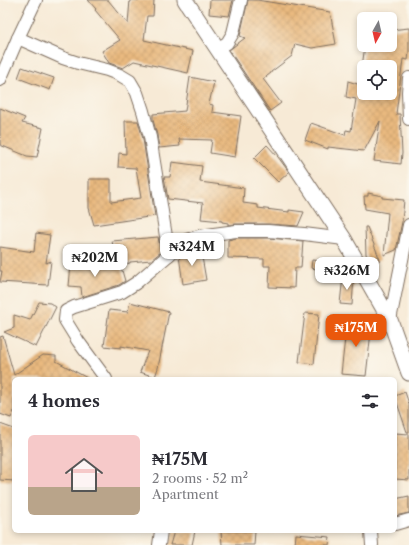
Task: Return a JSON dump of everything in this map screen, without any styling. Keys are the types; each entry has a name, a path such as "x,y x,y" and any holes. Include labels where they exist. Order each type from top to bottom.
{"street":[{"path":"0,80 36,0"},
{"path":"185,0 344,239 390,320 409,373"},
{"path":"217,49 227,43 233,32 241,0"},
{"path":"18,38 63,58 107,70 130,81 137,93 150,137 169,255"},
{"path":"409,78 409,119"},
{"path":"390,320 409,225"},
{"path":"105,377 78,341 65,320 66,311 74,307 122,292 136,283 187,240 199,236 236,231 268,231 344,239"},
{"path":"397,523 409,520"},
{"path":"159,545 160,533"},
{"path":"371,533 372,545"}],"building":[{"path":"88,0 108,0 128,24 130,0 154,0 153,16 147,16 144,40 193,51 188,73 134,61 123,68 109,63 102,51 120,40"},
{"path":"210,0 233,0 229,16 209,14"},
{"path":"248,0 257,0 330,12 336,44 312,48 295,44 292,56 263,79 281,103 270,111 229,50 245,38 240,36"},
{"path":"409,28 408,60 403,59 396,114 400,114 402,153 401,164 374,161 380,121 364,151 328,147 328,149 305,140 311,123 345,135 346,130 351,131 356,99 346,97 348,81 357,84 357,100 397,100 397,60 363,60 364,52 397,52 397,29"},
{"path":"22,67 54,78 50,90 18,78"},
{"path":"190,77 214,82 209,104 213,105 212,112 241,116 235,157 210,153 212,140 179,139 180,146 159,148 153,114 185,111"},
{"path":"0,108 25,118 22,123 43,128 37,157 27,156 0,145"},
{"path":"125,121 138,121 143,139 155,216 94,225 89,208 89,179 111,179 111,202 141,198 136,168 118,167 119,153 126,154"},
{"path":"267,145 289,172 278,182 254,158"},
{"path":"172,162 202,166 200,182 244,188 243,203 258,205 258,208 289,212 289,210 304,212 298,226 268,224 228,225 228,223 222,221 201,219 203,203 168,199 164,177 170,177"},
{"path":"368,193 382,196 382,198 404,200 402,222 396,250 384,255 388,213 365,209 364,196 368,196"},
{"path":"365,227 367,227 380,260 370,264 366,254"},
{"path":"36,233 50,235 46,263 51,261 48,285 0,282 2,271 0,271 0,247 34,252"},
{"path":"158,237 161,252 151,260 130,262 117,266 112,241"},
{"path":"236,238 268,238 303,241 301,268 295,268 294,288 269,287 270,266 264,266 264,259 228,258 228,240"},
{"path":"201,251 206,280 183,284 179,256 181,254"},
{"path":"312,260 344,263 343,274 311,268"},
{"path":"71,264 121,267 125,281 119,285 82,297 81,287 69,286"},
{"path":"343,276 354,277 352,305 340,304"},
{"path":"39,302 50,303 56,307 36,347 4,332 14,328 14,315 30,320"},
{"path":"130,302 169,312 155,377 140,372 148,351 121,346 121,348 104,346 109,310 128,312"},
{"path":"305,313 319,314 314,364 299,362"},
{"path":"347,320 372,323 366,376 341,374"},
{"path":"3,336 14,375 43,355 56,356 56,361 85,377 12,377 12,416 11,418 0,414 0,337"},
{"path":"405,392 409,404 409,432 407,432 397,403 397,395"},
{"path":"0,424 12,428 12,481 0,480"},
{"path":"397,433 409,434 409,480 397,479"},
{"path":"409,496 409,513 397,516 397,499"},
{"path":"173,533 195,533 192,545 170,545"},
{"path":"221,533 255,533 254,545 222,545"},
{"path":"296,534 330,537 329,545 295,545"}]}
